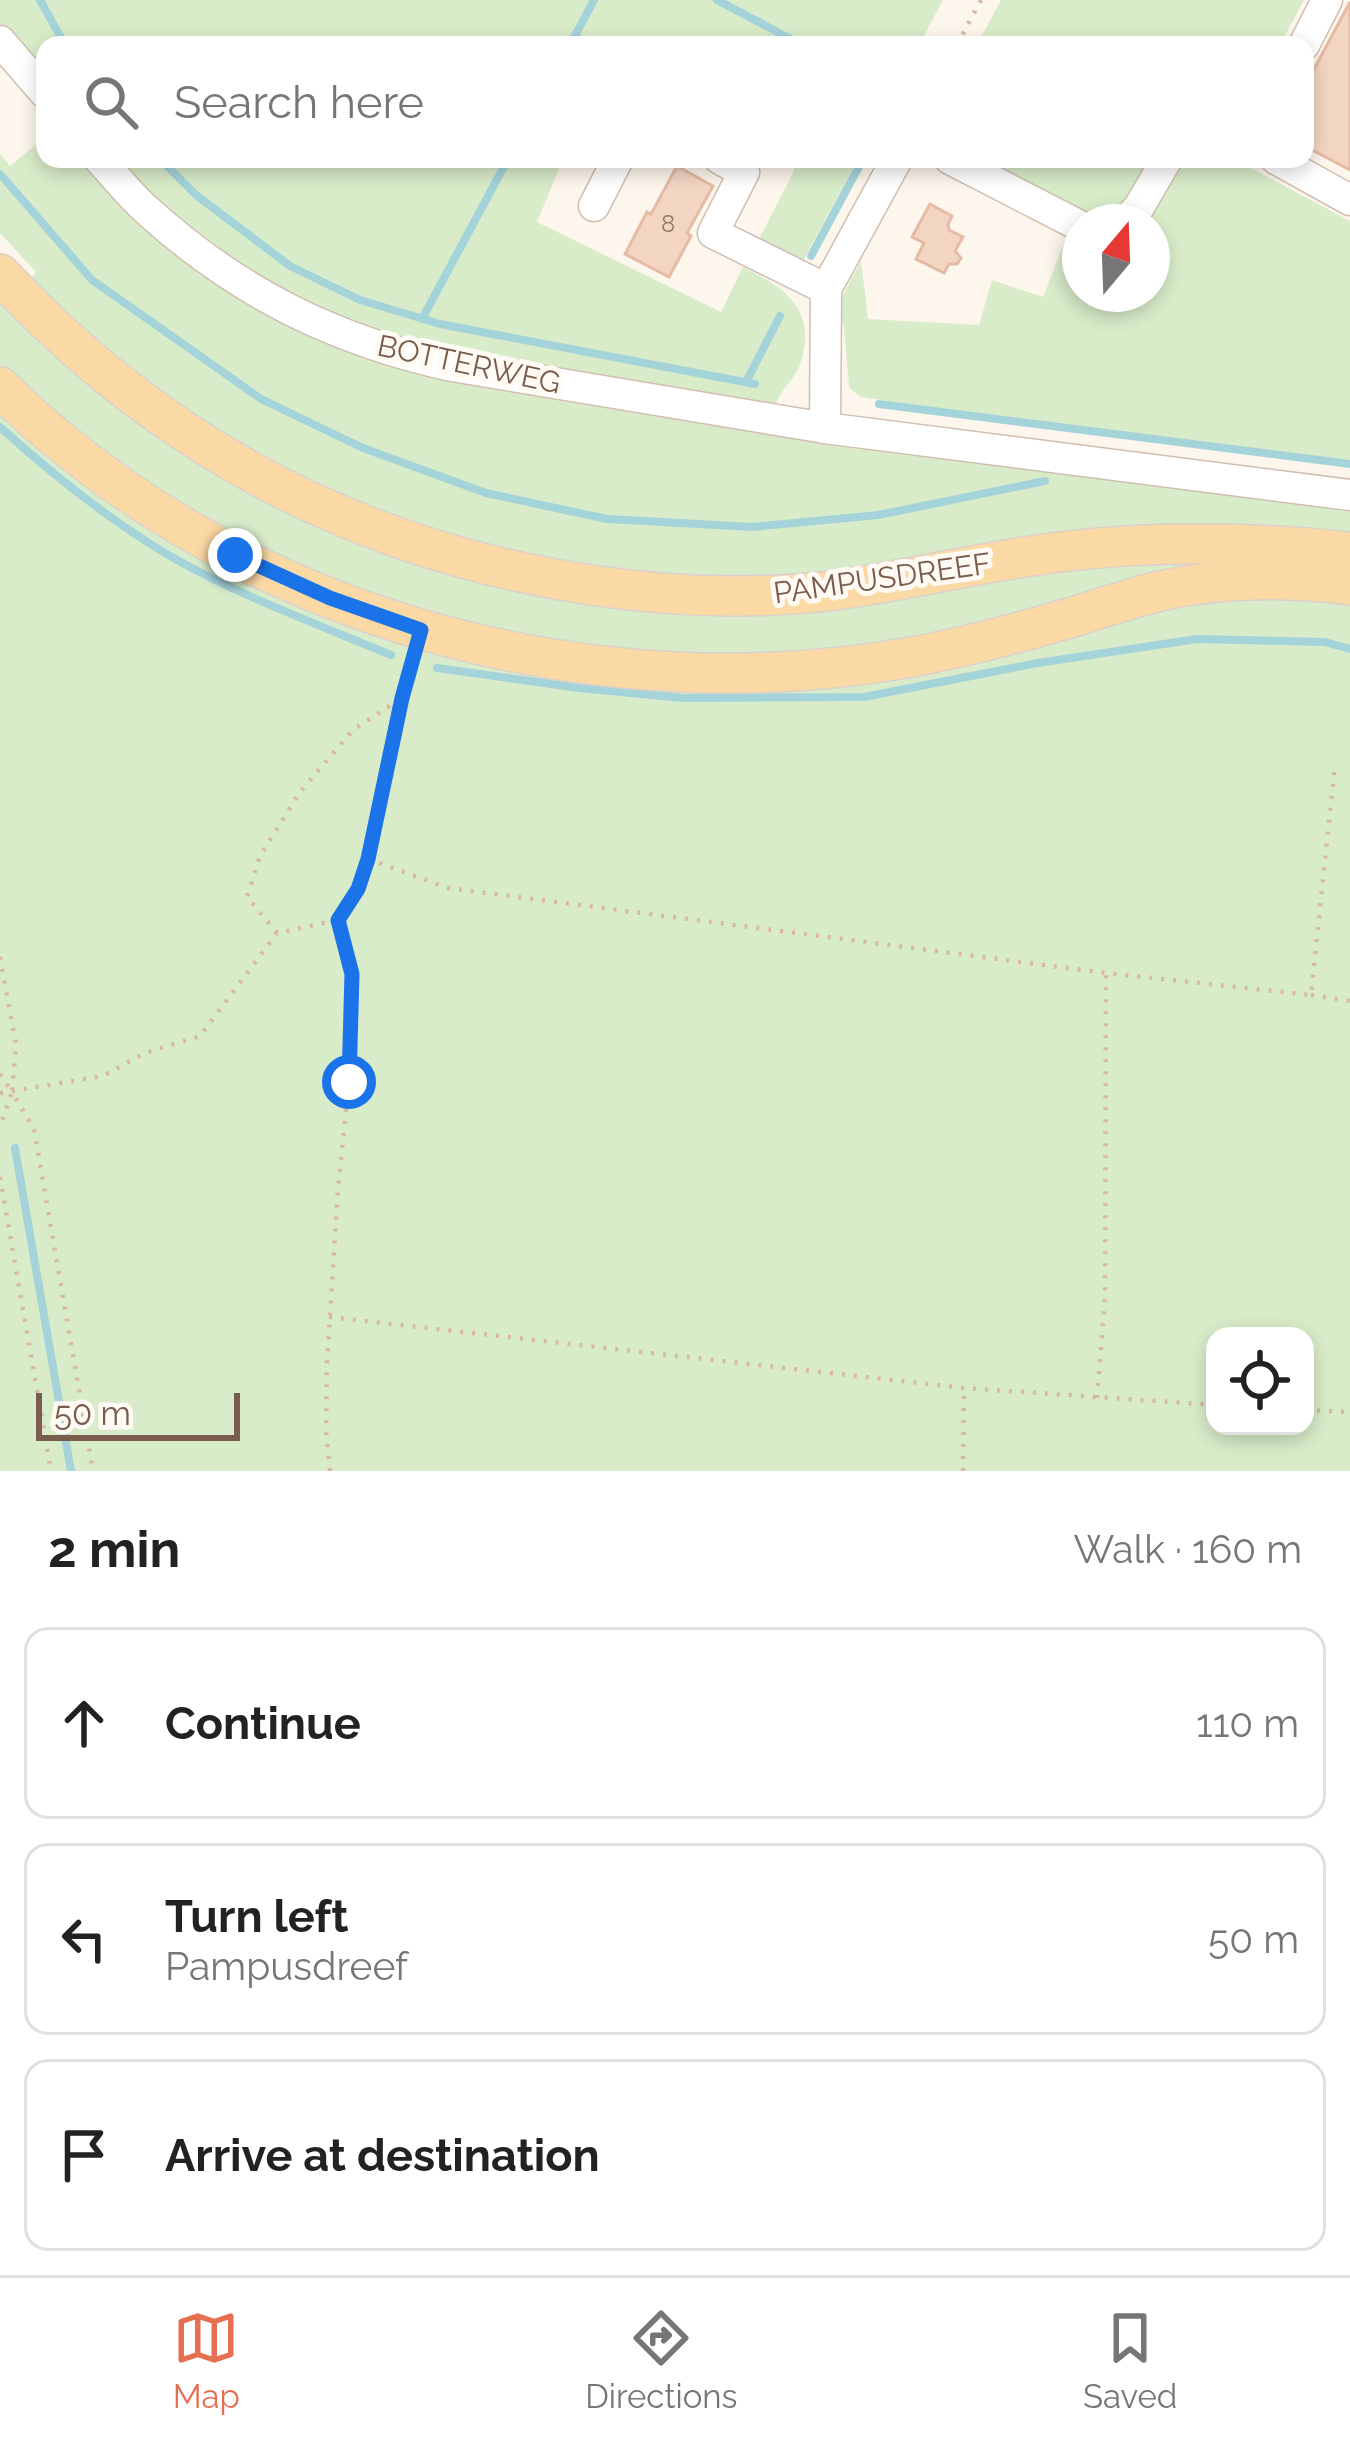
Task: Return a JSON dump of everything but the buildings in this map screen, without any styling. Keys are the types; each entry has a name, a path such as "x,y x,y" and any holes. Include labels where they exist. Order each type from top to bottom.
{"main road":[{"name":"PAMPUSDREEF","path":"0,274 89,361 152,411 223,457 366,527 436,552 527,575 687,596 770,595 834,590 1065,551 1138,544 1222,543 1350,552"},
{"path":"0,387 106,476 235,555 330,598 421,630 554,661 671,673 849,666 987,641 1162,590 1244,579 1350,585"}],"street":[{"path":"1309,36 1327,0"},
{"path":"0,40 36,82"},
{"name":"BOTTERWEG","path":"107,168 148,212 259,296 326,328 415,358 825,428 1350,495"},
{"path":"594,206 613,168"},
{"path":"737,168 744,172 713,233 826,290"},
{"path":"825,428 826,290 892,168"},
{"path":"967,168 1062,217"},
{"path":"1141,204 1162,168"},
{"path":"1292,168 1350,200"}],"path":[{"path":"962,36 981,0"},
{"path":"0,1093 103,1076 146,1053 200,1036 277,933 338,920 358,889 368,859 421,630"},
{"path":"277,933 247,897 260,856 300,792 353,730 402,698"},
{"path":"1311,995 1336,764"},
{"path":"368,859 448,888 1350,1001"},
{"path":"330,1471 326,1432 329,1317 349,1082 352,974 338,920"},
{"path":"0,957 16,1044 12,1092 0,1127"},
{"path":"1097,1399 1105,1297 1106,973"},
{"path":"0,1074 34,1129 93,1471"},
{"path":"0,1177 51,1471"},
{"path":"329,1317 964,1388 1206,1405"},
{"path":"963,1471 964,1388"},
{"path":"1314,1410 1350,1412"}],"green space":[{"path":"0,0 943,0 924,36 36,36 36,66 0,24"},
{"path":"1001,0 1304,0 1285,36 982,36"},
{"path":"36,144 36,168 97,168 111,185 362,347 1350,506 1350,544 745,587 490,556 280,477 79,339 32,277 36,272 0,233 0,154 10,166"},
{"path":"126,168 559,168 537,222 721,312 743,267 755,273 795,304 805,328 802,359 774,410 441,347 348,321 300,300 243,267 164,205"},
{"path":"853,168 798,270 757,243 795,169"},
{"path":"995,168 1150,168 1124,204 1062,207"},
{"path":"1175,168 1251,168 1350,221 1350,467 860,397 849,387 844,327 836,308 861,261 868,319 979,325 992,280 1043,297 1062,248 1062,312 1170,312 1170,204 1145,204 1164,174"},
{"path":"0,288 151,420 556,589 1296,555 902,648 676,663 440,625 227,539 0,374"},
{"path":"0,401 232,563 648,681 1182,595 1350,602 1350,1471 0,1471"}],"waterway":[{"path":"40,0 60,36"},
{"path":"575,36 594,0"},
{"path":"717,0 785,36"},
{"path":"169,168 196,195 290,266 360,300 440,324 755,384"},
{"path":"422,319 503,168"},
{"path":"811,256 858,168"},
{"path":"0,174 92,280 261,399 363,448 486,493 607,519 752,527 878,515 1045,481"},
{"path":"746,382 780,316"},
{"path":"879,404 1350,464"},
{"path":"0,427 82,496 170,556 251,597 391,655"},
{"path":"437,668 683,698 864,697 1038,663 1197,639 1325,642 1350,649"},
{"path":"15,1148 71,1471"}],"route":[{"path":"235,555 330,598 421,630 368,859 358,889 338,920 352,974 349,1082"}]}
